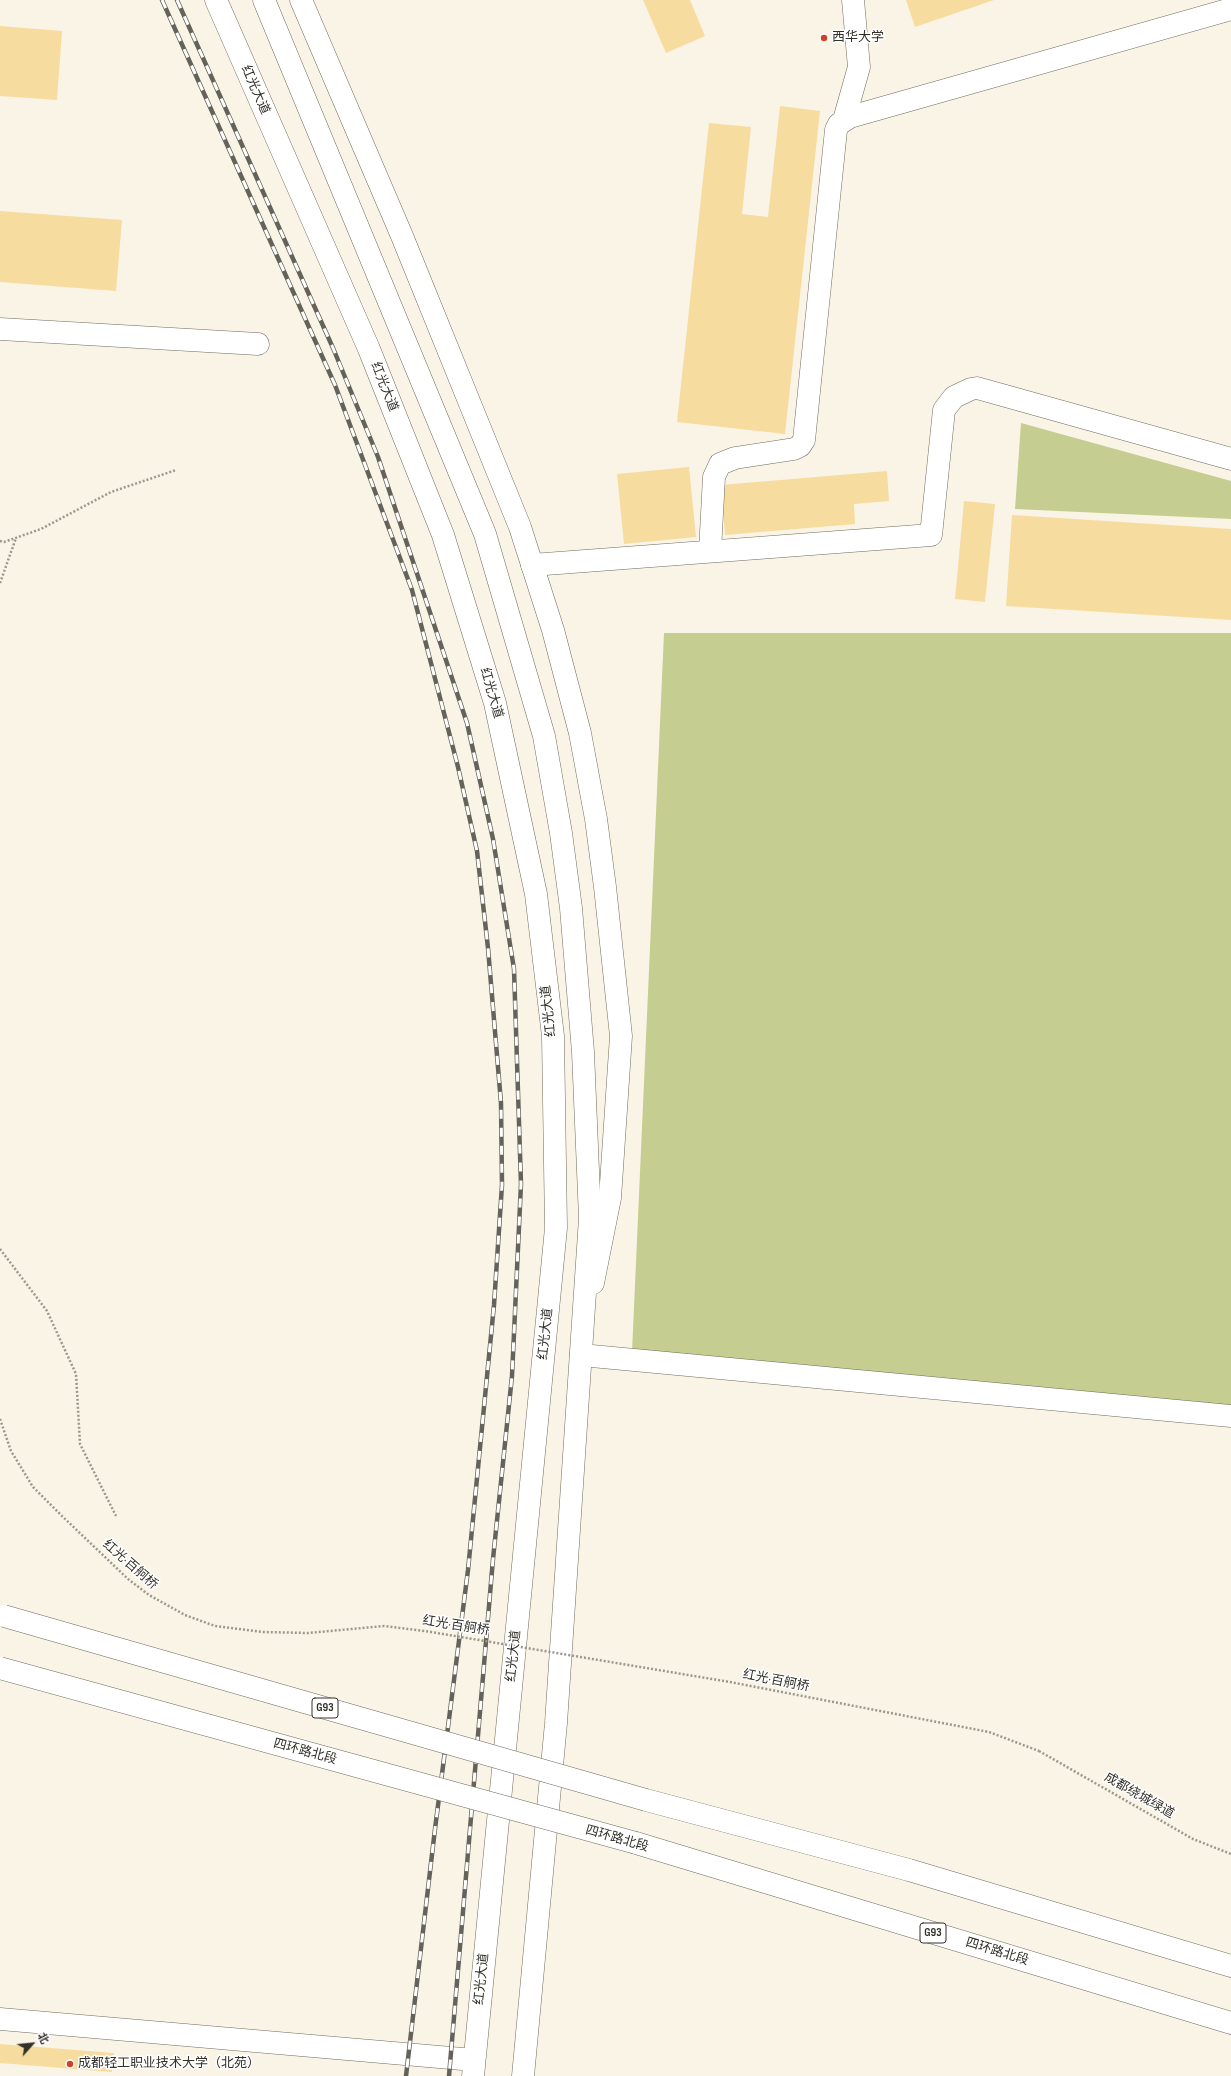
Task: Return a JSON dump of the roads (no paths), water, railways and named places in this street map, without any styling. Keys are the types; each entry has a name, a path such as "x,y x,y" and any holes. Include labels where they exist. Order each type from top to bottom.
{"main road":[{"name":"红光大道","path":"216,0 369,349 443,535 495,702 536,902 553,1036 556,1228 473,2068"},
{"path":"264,0 485,534 544,736 562,833 570,901 583,1052 590,1218 556,1723 523,2076"},
{"path":"301,0 402,236 520,527 553,630 580,733 592,796 605,887 621,1036 610,1198 582,1333"},
{"path":"710,552 714,477 720,464 735,458 794,449 800,446 804,440 836,130 844,120 859,66 853,0"},
{"path":"844,120 1231,9"},
{"path":"0,329 258,344"},
{"path":"532,565 931,535 944,410 954,397 971,389 977,388 1231,460"},
{"path":"581,1355 1231,1416"},
{"name":"G93","path":"2,1616 646,1800 909,1870 1231,1966"},
{"name":"四环路北段","path":"0,1668 636,1843 1231,2023"},
{"path":"0,2019 473,2068"}],"railway":[{"path":"162,0 335,385 412,590 458,767 477,851 488,948 501,1103 502,1185 494,1305 468,1570 435,1829 406,2076"},
{"path":"177,0 333,348 378,457 467,723 493,839 514,969 521,1184 512,1376 493,1559 449,2076"}],"place":[{"name":"西华大学","path":"824,38"},
{"name":"成都轻工职业技术大学（北苑）","path":"70,2064"}]}
